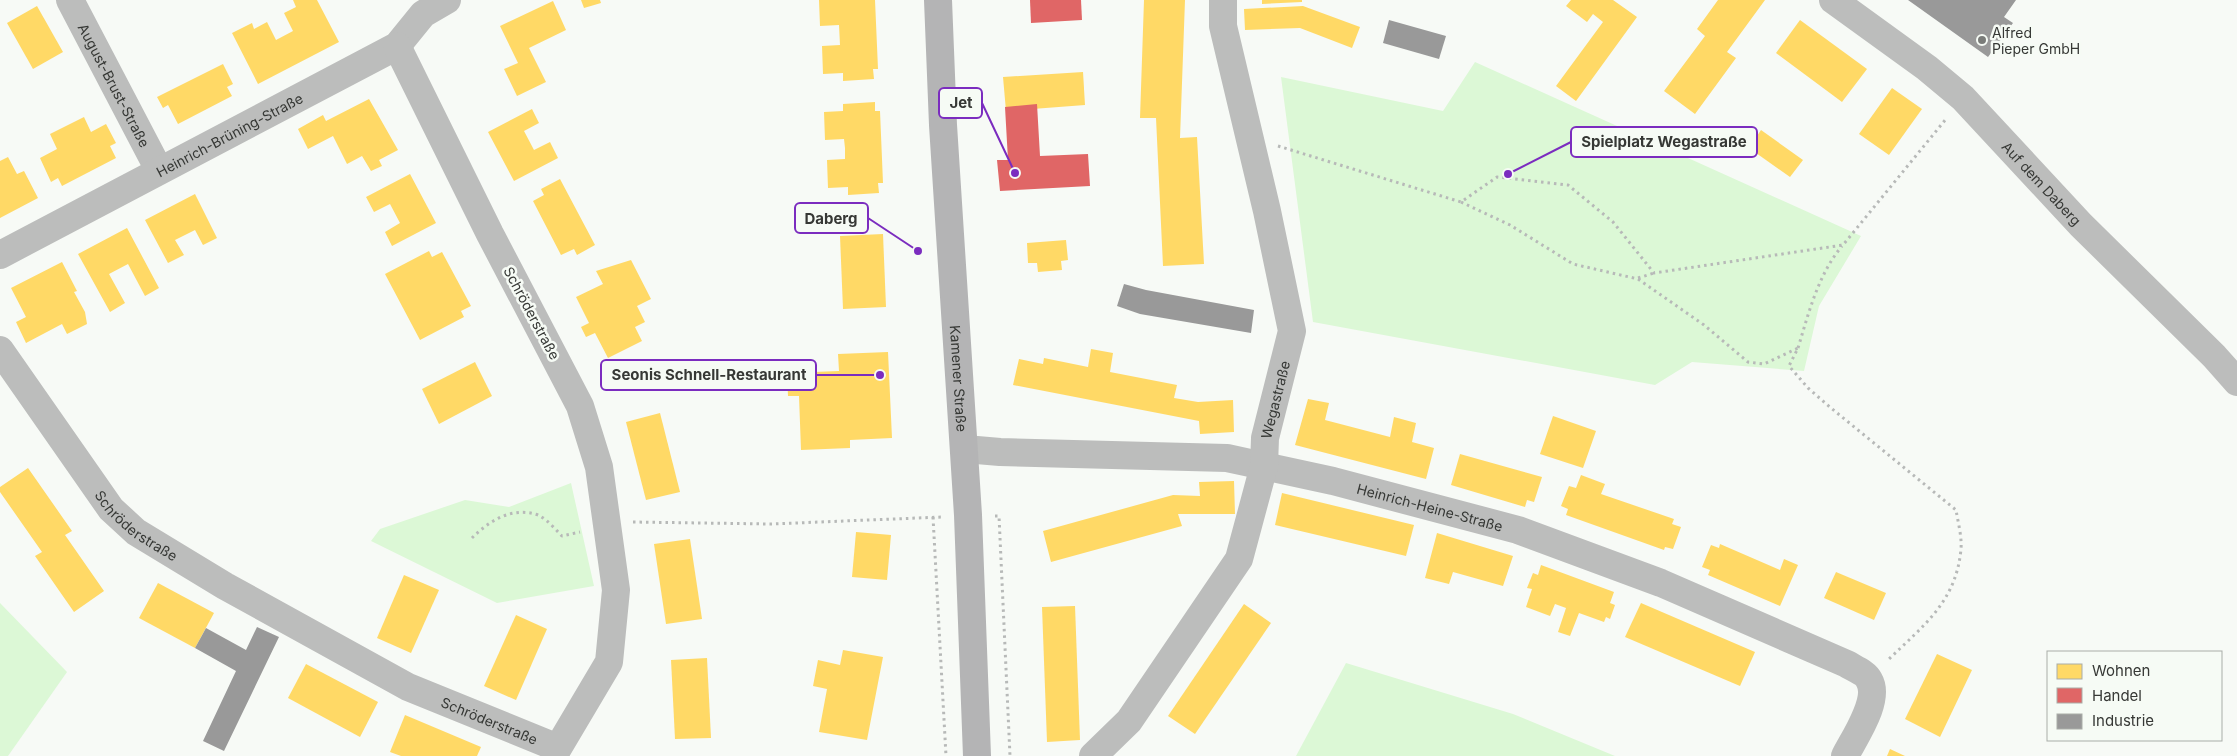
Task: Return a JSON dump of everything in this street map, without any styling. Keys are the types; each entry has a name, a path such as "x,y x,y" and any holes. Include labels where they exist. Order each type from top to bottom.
{"main road":[{"name":"Kamener Straße","path":"938,0 943,125 965,449 977,756"}],"street":[{"name":"August-Brust-Straße","path":"70,0 159,170"},
{"name":"Heinrich-Brüning-Straße","path":"0,255 397,46 423,14 447,0"},
{"name":"Wegastraße","path":"1093,756 1129,721 1239,559 1264,466 1265,438 1292,331 1267,211 1248,140 1223,26 1223,0"},
{"name":"Auf dem Daberg","path":"1833,0 1928,68 1963,98 2081,224 2214,356 2237,382"},
{"name":"Schröderstraße","path":"0,350 111,509 136,532 225,586 408,687 557,752 609,662 616,590 600,467 580,406 553,351 490,234 397,46"},
{"name":"Heinrich-Heine-Straße","path":"965,449 1000,452 1227,458 1333,481 1518,530 1670,587 1847,664 1869,678"},
{"path":"1845,756 1872,702 1872,688 1869,678"}],"path":[{"path":"1869,678 1933,616 1948,596 1956,577 1962,547 1956,510 1864,437 1808,388 1789,366 1798,348 1815,292 1834,256 1963,98"},
{"path":"1248,140 1280,147 1461,202 1510,225 1573,264 1638,279 1704,325 1748,362 1764,364 1798,348"},
{"path":"1461,202 1497,177 1568,185 1613,222 1654,273"},
{"path":"1638,279 1654,273 1843,245"},
{"path":"472,538 483,526 496,518 524,513 539,516 562,536 637,522 771,524 933,517 946,756"},
{"path":"968,515 1000,516 1010,756"}],"green space":[{"path":"1475,62 1861,236 1819,306 1804,371 1692,362 1655,385 1313,322 1281,77 1443,111"},
{"path":"571,483 594,586 497,603 371,541 380,529 465,500 509,507"},
{"path":"0,603 67,672 8,756 0,756"},
{"path":"1346,663 1513,714 1615,756 1296,756"}],"building: Wohnen":[{"path":"293,0 317,0 339,42 258,84 232,33 252,23 254,29 267,22 276,40 293,31 284,13 296,7"},
{"path":"581,0 600,0 601,3 584,8"},
{"path":"819,0 875,0 878,69 873,69 874,79 843,81 843,73 823,74 822,46 840,45 839,25 820,26"},
{"path":"1144,0 1185,0 1180,138 1197,137 1204,264 1163,266 1156,118 1140,118"},
{"path":"1262,0 1302,0 1302,2 1262,4"},
{"path":"1571,0 1613,0 1637,17 1576,101 1556,86 1603,22 1593,14 1587,22 1566,6"},
{"path":"1718,0 1765,0 1727,52 1736,58 1695,114 1664,91 1705,36 1697,29"},
{"path":"553,1 566,30 529,48 546,82 517,96 504,69 518,63 500,26"},
{"path":"37,6 63,52 33,69 7,23"},
{"path":"1303,6 1360,27 1352,48 1300,28 1245,30 1244,9"},
{"path":"1800,20 1867,69 1842,102 1776,53"},
{"path":"223,64 233,84 227,87 232,96 178,124 168,105 163,108 157,97"},
{"path":"1083,72 1085,105 1006,111 1003,77"},
{"path":"1892,88 1922,109 1889,155 1859,134"},
{"path":"369,99 398,150 379,160 382,166 371,171 362,156 347,164 333,136 308,149 298,129 323,115 326,121"},
{"path":"875,102 875,111 880,111 883,183 878,183 879,193 848,195 848,187 828,188 827,160 845,159 845,148 844,139 825,140 824,112 843,111 843,104"},
{"path":"532,109 539,123 524,131 534,150 550,142 558,158 514,181 488,132"},
{"path":"84,117 91,132 106,124 116,143 110,146 116,158 62,186 58,178 51,182 40,158 57,149 50,134"},
{"path":"1761,130 1803,160 1790,177 1749,148"},
{"path":"8,157 17,174 24,171 38,198 0,218 0,161"},
{"path":"410,174 436,223 392,246 385,232 400,223 390,204 374,212 366,197"},
{"path":"560,179 595,245 577,255 574,249 561,255 533,201 544,195 541,189"},
{"path":"195,194 217,238 203,245 195,230 175,240 184,255 168,263 145,220"},
{"path":"127,228 159,288 145,296 128,264 109,274 125,303 110,312 78,254"},
{"path":"883,234 886,307 843,309 840,236"},
{"path":"1066,240 1068,260 1061,261 1062,270 1038,272 1037,263 1028,263 1027,243"},
{"path":"429,251 432,257 442,252 471,306 461,311 464,317 420,340 385,274"},
{"path":"631,260 651,299 637,306 645,322 635,327 642,341 608,358 595,333 586,337 581,327 589,323 576,297 603,284 596,271"},
{"path":"62,262 77,291 74,292 85,312 87,324 67,334 62,324 26,343 16,322 26,317 11,288"},
{"path":"1091,349 1113,353 1110,372 1177,385 1174,398 1198,402 1233,400 1234,432 1200,434 1199,421 1013,385 1019,359 1043,364 1044,358 1088,367"},
{"path":"888,352 892,438 850,440 850,448 801,450 799,396 788,396 787,373 839,371 838,354"},
{"path":"475,362 492,396 439,424 422,389"},
{"path":"1308,399 1329,403 1325,420 1390,437 1394,417 1416,423 1412,442 1434,448 1426,479 1295,445"},
{"path":"660,413 680,492 646,500 626,422"},
{"path":"1553,416 1596,431 1583,468 1540,454"},
{"path":"1460,454 1542,477 1534,502 1527,500 1525,507 1451,485"},
{"path":"28,468 72,531 65,535 104,591 74,612 35,556 42,552 0,492 0,487"},
{"path":"1581,475 1605,484 1601,494 1674,519 1672,524 1681,527 1673,549 1665,547 1664,550 1566,515 1568,509 1561,506 1569,486 1576,488"},
{"path":"1234,481 1235,514 1178,514 1182,526 1051,562 1043,531 1173,495 1200,496 1199,482"},
{"path":"1282,493 1414,525 1406,556 1275,525"},
{"path":"856,532 891,535 887,580 852,577"},
{"path":"1437,533 1513,556 1503,586 1453,572 1449,584 1425,578"},
{"path":"690,539 702,619 666,624 654,544"},
{"path":"1720,544 1780,570 1784,559 1798,565 1780,606 1708,575 1710,570 1702,567 1711,545 1719,548"},
{"path":"1541,565 1614,592 1610,603 1615,605 1610,619 1606,617 1604,622 1579,613 1570,636 1558,632 1566,608 1555,604 1550,616 1526,607 1532,589 1527,588 1533,573 1538,575"},
{"path":"1836,572 1886,593 1874,620 1824,598"},
{"path":"404,575 439,590 411,653 377,638"},
{"path":"158,583 214,613 195,648 139,618"},
{"path":"1641,603 1755,652 1740,686 1625,637"},
{"path":"1244,604 1271,623 1195,734 1168,716"},
{"path":"1075,606 1080,740 1047,742 1042,607"},
{"path":"516,615 547,629 516,700 484,686"},
{"path":"843,650 883,657 867,740 819,732 827,689 813,686 818,660 840,665"},
{"path":"1937,654 1972,670 1940,737 1905,719"},
{"path":"707,658 711,738 675,739 671,660"},
{"path":"306,664 378,702 360,737 288,698"},
{"path":"405,715 481,747 477,756 401,756 390,752"},
{"path":"1890,749 1905,756 1887,756"}],"building: Handel":[{"path":"1030,0 1081,0 1082,20 1031,23"},
{"path":"1037,104 1040,156 1088,154 1090,186 1000,191 997,160 1008,160 1005,107"}],"building: Industrie":[{"name":"Alfred Pieper GmbH","path":"1908,0 2016,0 2004,17 2013,23 1988,57"},
{"path":"1389,20 1446,36 1439,59 1383,43"},
{"path":"1124,284 1146,290 1254,310 1251,333 1140,314 1117,306"},
{"path":"257,627 279,637 224,751 203,741 236,671 195,648 206,628 246,650"}],"place":[{"name":"Alfred Pieper GmbH","path":"1982,40"},
{"name":"Jet","path":"1015,173"},
{"name":"Spielplatz Wegastraße","path":"1508,174"},
{"name":"Daberg","path":"918,251"},
{"name":"Seonis Schnell-Restaurant","path":"880,375"}]}
